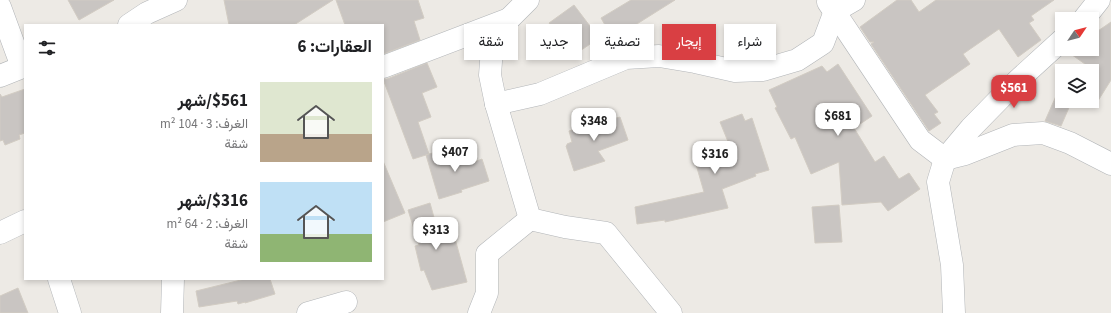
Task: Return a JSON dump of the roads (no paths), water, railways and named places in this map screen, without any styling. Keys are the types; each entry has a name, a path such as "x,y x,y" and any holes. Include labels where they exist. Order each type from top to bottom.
{"street":[{"path":"142,16 176,0"},
{"path":"528,0 509,19 492,48 490,75 496,104 530,219"},
{"path":"830,6 854,0"},
{"path":"1090,12 1099,0"},
{"path":"496,104 540,94 626,58 659,56 735,71 762,70 797,60 823,43 830,6"},
{"path":"830,6 920,140 945,159"},
{"path":"0,7 24,67 0,76"},
{"path":"384,67 509,19"},
{"path":"954,313 952,265 938,182 945,159 971,128 1016,82 1055,46"},
{"path":"945,159 965,154 1013,135 1043,134 1070,143 1111,164"},
{"path":"479,313 487,293 487,254 530,219"},
{"path":"530,219 565,227 606,233 671,313"},
{"path":"0,232 24,221"},
{"path":"59,280 70,313"},
{"path":"172,313 173,280"},
{"path":"308,313 346,302"}]}
